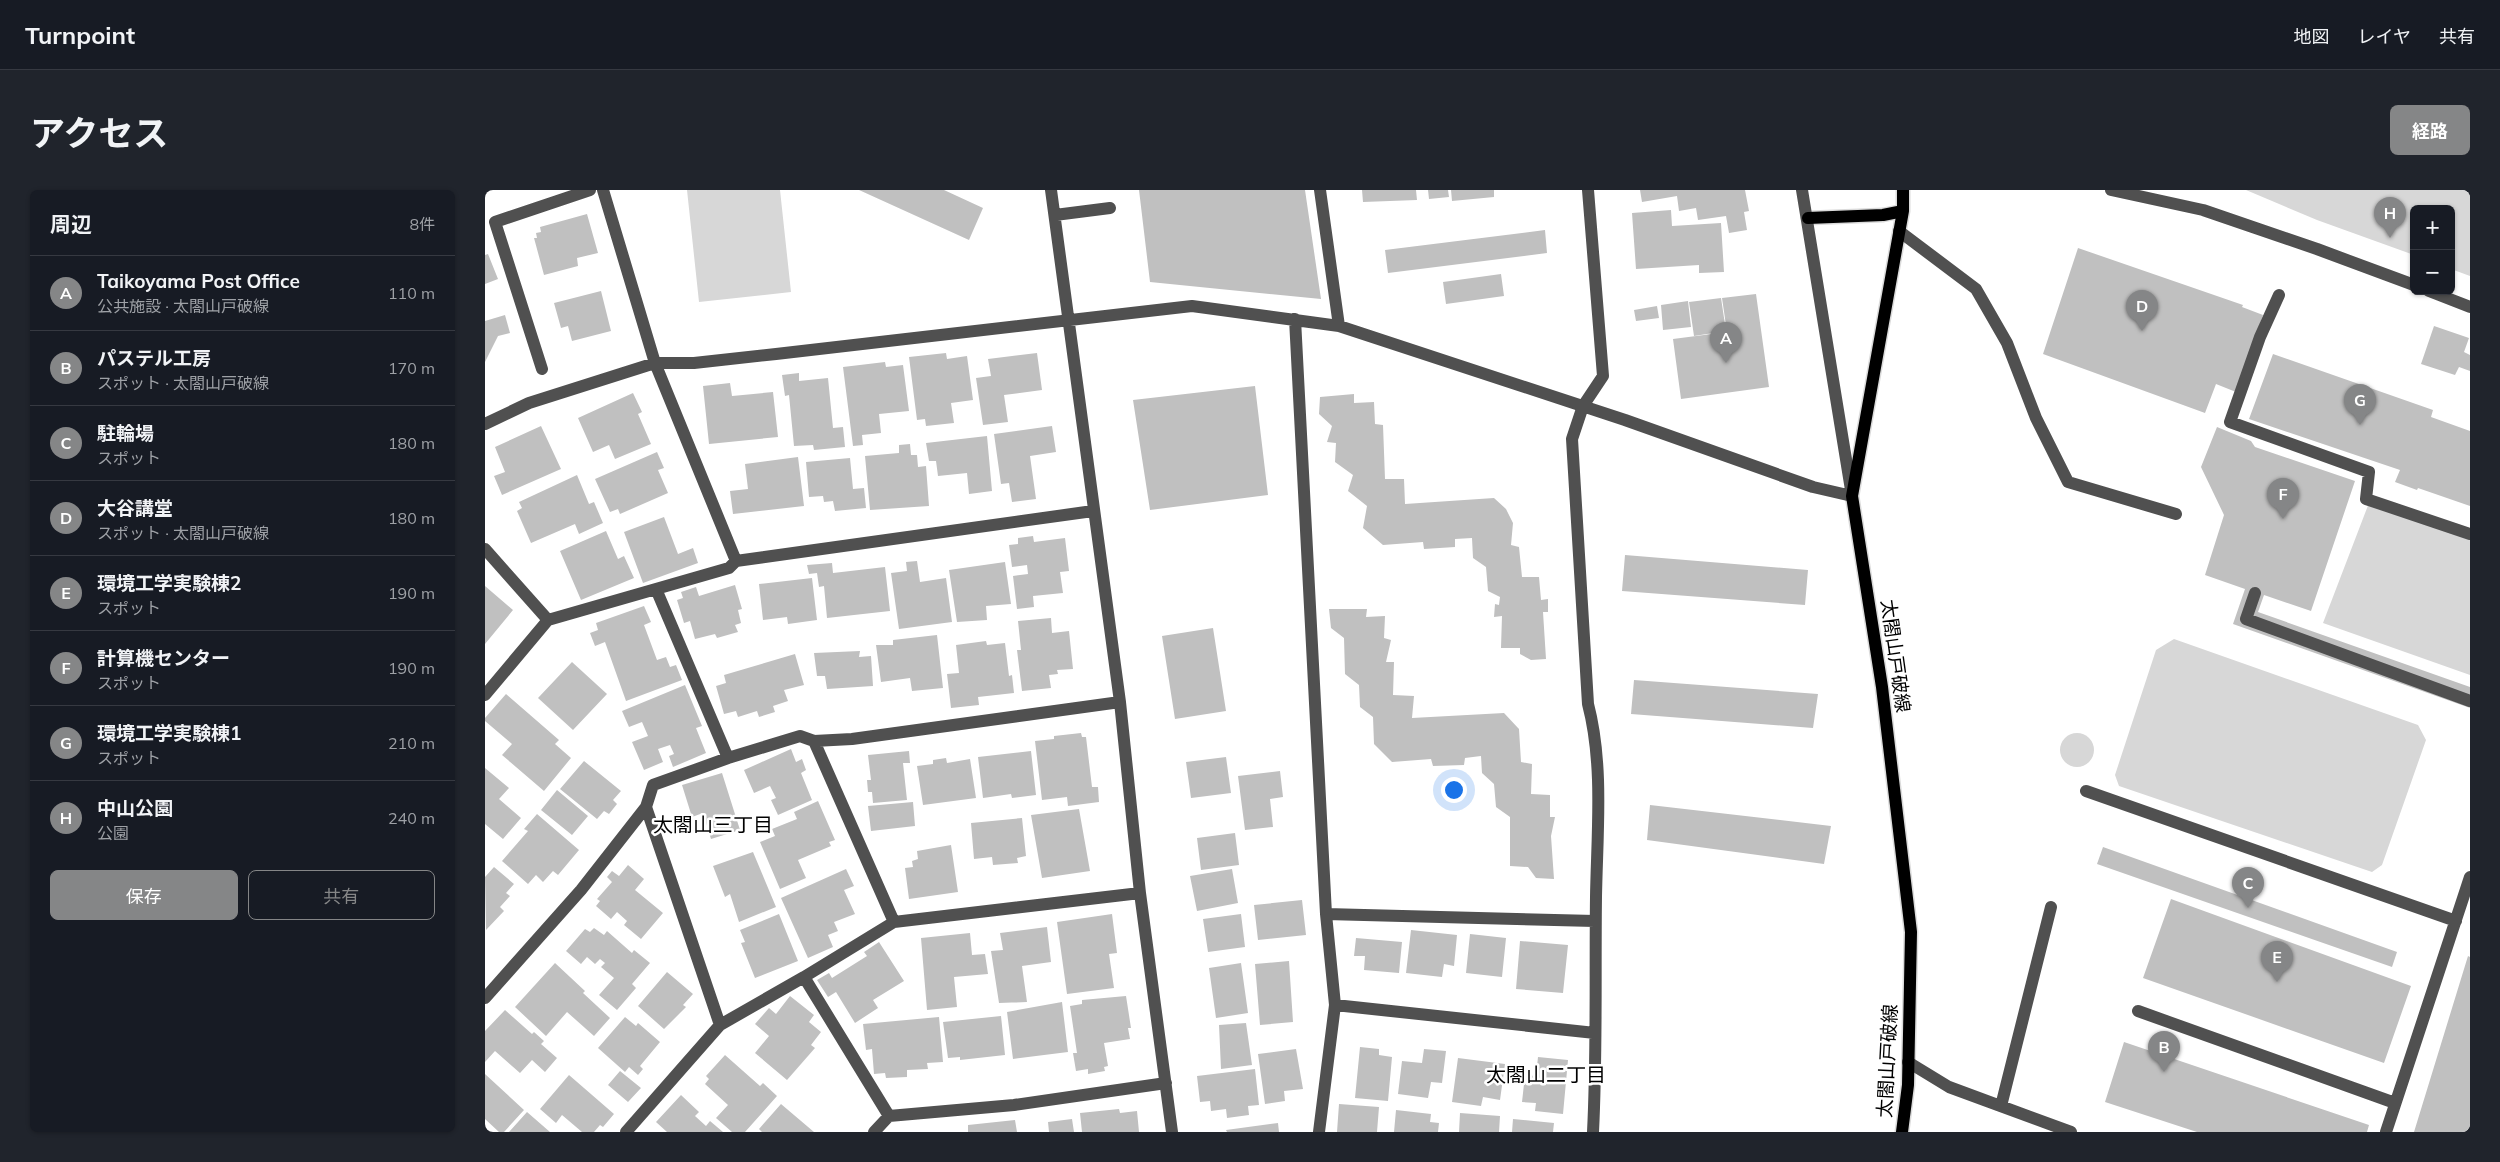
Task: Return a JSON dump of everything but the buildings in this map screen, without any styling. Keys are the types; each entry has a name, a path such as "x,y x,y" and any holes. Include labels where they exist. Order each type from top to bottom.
{"main road":[{"name":"太閤山戸破線","path":"1902,1132 1908,1062 1911,932 1882,687 1852,496 1903,212 1903,190"},
{"path":"1808,218 1883,216 1903,212"}],"street":[{"path":"542,369 490,223 590,190"},
{"path":"603,190 655,363 737,561"},
{"path":"1051,190 1070,319 1093,511 1120,702 1140,893 1172,1132"},
{"path":"1320,190 1339,326"},
{"path":"1588,190 1603,376 1583,406 1572,439 1588,704 1593,724 1597,789 1593,1132"},
{"path":"485,424 529,403 655,363 694,363 939,337 1070,319 1192,306 1339,326 1583,406 1813,487 1852,496 1802,190"},
{"path":"2111,190 2203,210 2410,284"},
{"path":"1055,215 1110,208"},
{"path":"1899,231 1976,289 2007,343 2036,418 2068,482 2176,514"},
{"path":"2279,295 2260,337 2230,422 2369,472 2365,499 2470,534"},
{"path":"2439,295 2470,307"},
{"path":"1295,320 1326,914 1335,1006 1319,1132"},
{"path":"485,695 548,620 729,568 737,561 1093,511"},
{"path":"485,549 548,620"},
{"path":"657,589 728,758"},
{"path":"2255,592 2246,619 2470,701"},
{"path":"485,998 581,890 646,807 653,785 728,758 800,736 814,741 852,739 1120,702"},
{"path":"814,741 894,922"},
{"path":"2086,791 2456,922"},
{"path":"646,807 720,1025"},
{"path":"2386,1132 2470,877"},
{"path":"625,1132 720,1025 894,922 1140,893"},
{"path":"2001,1106 2051,907"},
{"path":"1326,914 1595,920"},
{"path":"804,977 889,1116"},
{"path":"1335,1006 1595,1033"},
{"path":"2137,1011 2395,1103"},
{"path":"1908,1062 1949,1087 2001,1106 2044,1127 2071,1132"},
{"path":"874,1132 889,1116 1014,1105 1166,1083"}],"shaded area":[{"path":"687,190 780,190 791,292 699,302"},
{"path":"2246,190 2470,190 2470,276 2455,270 2455,205 2410,205 2410,254 2317,220"},
{"path":"2372,495 2470,531 2470,675 2323,623"},
{"path":"2174,639 2418,725 2426,740 2382,865 2372,872 2119,786 2115,775 2156,650"},
{"path":"2077,733 2089,738 2094,750 2089,762 2077,767 2065,762 2060,750 2065,738"}],"place":[{"name":"中山公園","path":"2390,238"},
{"name":"大谷講堂","path":"2142,331"},
{"name":"Taikoyama Post Office","path":"1726,363"},
{"name":"環境工学実験棟1","path":"2360,425"},
{"name":"計算機センター","path":"2283,519"},
{"name":"駐輪場","path":"2248,908"},
{"name":"環境工学実験棟2","path":"2277,982"},
{"name":"パステル工房","path":"2164,1072"}],"district":[{"name":"太閤山三丁目","path":"713,824"},
{"name":"太閤山二丁目","path":"1546,1074"}]}
